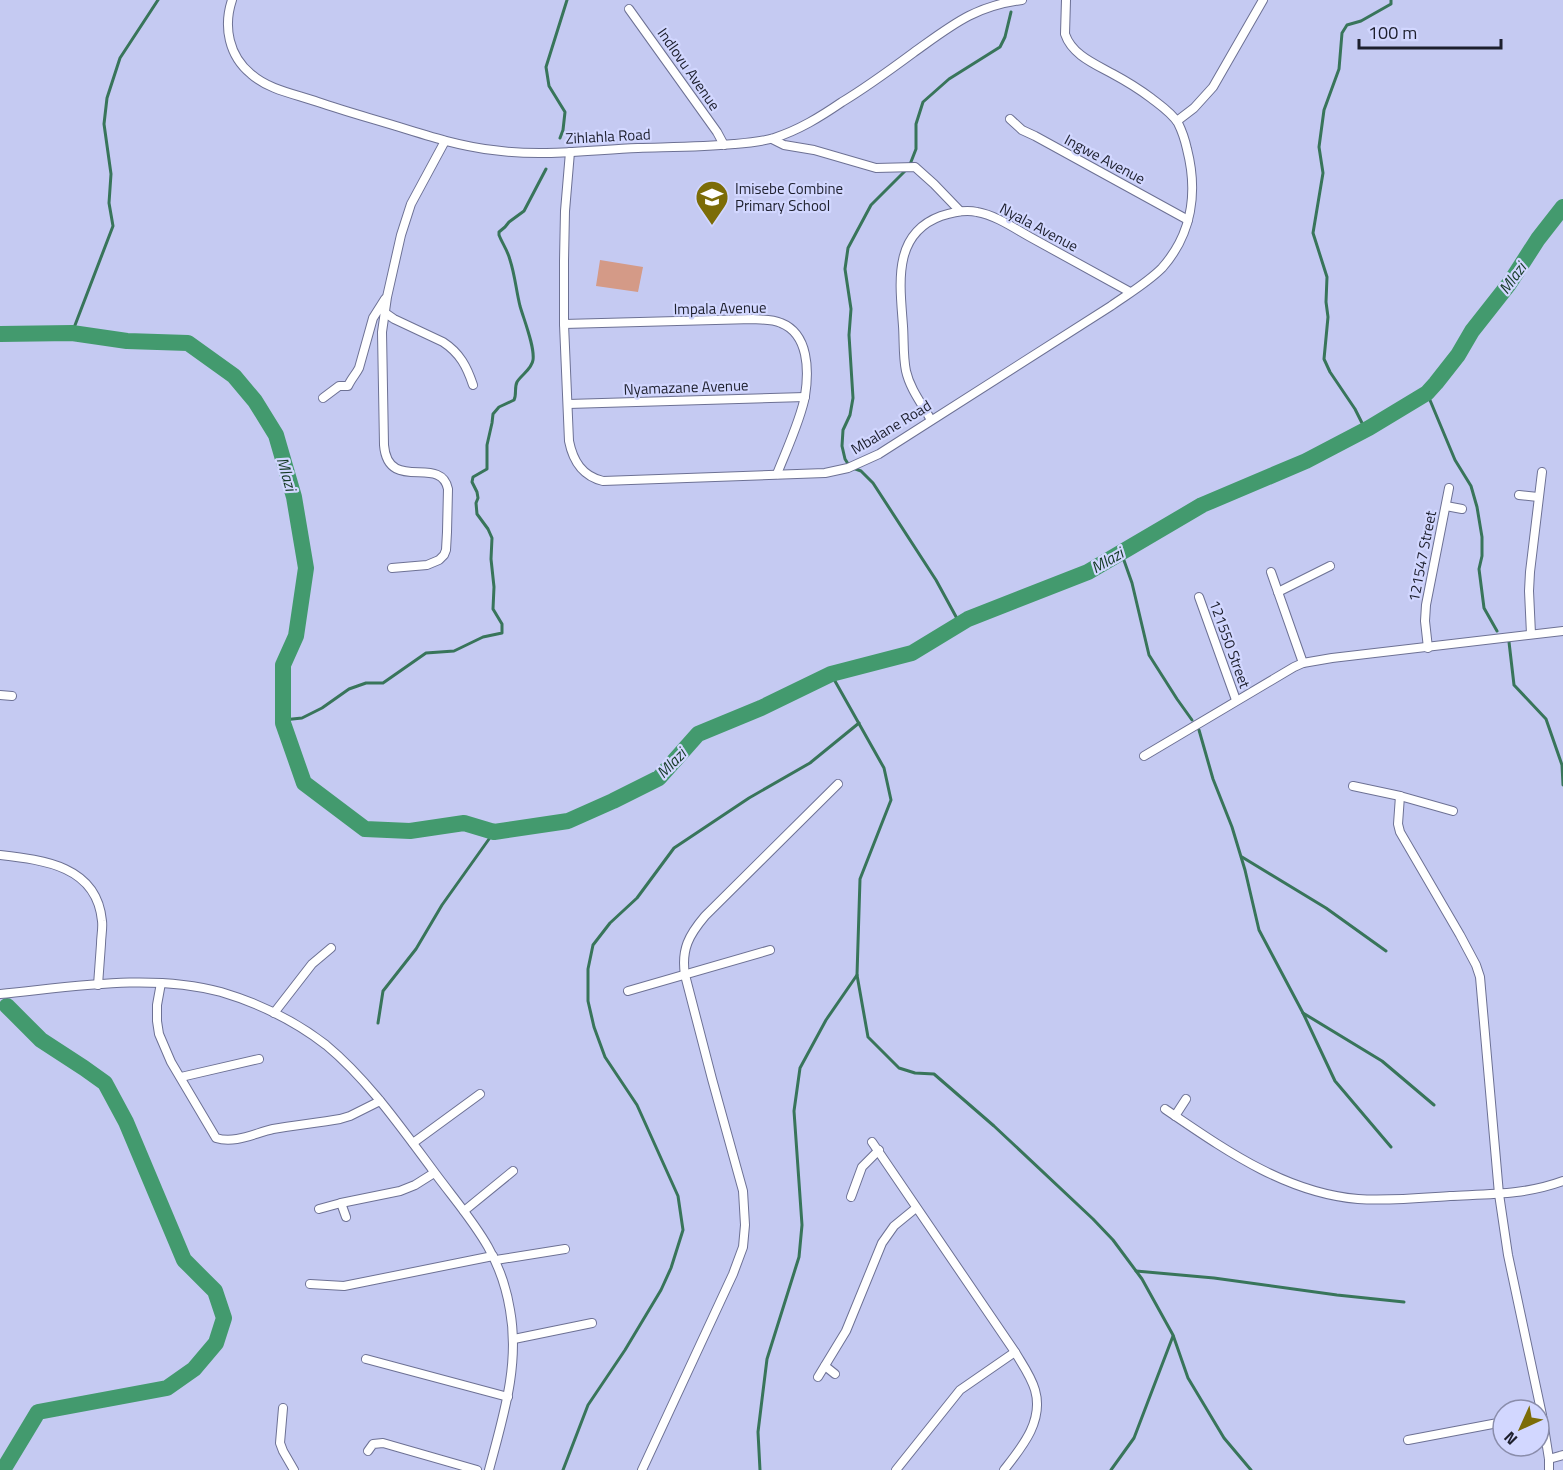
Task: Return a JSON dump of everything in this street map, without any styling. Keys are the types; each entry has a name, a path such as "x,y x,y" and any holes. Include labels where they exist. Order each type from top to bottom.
{"street":[{"name":"Zihlahla Road","path":"231,0 227,24 234,54 258,80 277,89 445,141 510,152 570,152 724,145 772,139 797,130 813,121 962,19 1006,1 1022,0"},
{"name":"Mbalane Road","path":"570,152 564,234 564,324 569,441 580,468 595,479 603,481 825,473 850,467 879,454 1111,306 1162,268 1179,243 1193,198 1192,177 1185,141 1177,121 1161,105 1144,93 1075,50 1065,34 1066,0"},
{"path":"1177,121 1199,103 1213,87 1263,0"},
{"name":"Indlovu Avenue","path":"629,9 724,145"},
{"name":"Ingwe Avenue","path":"1010,119 1029,133 1188,220"},
{"path":"772,139 784,145 814,150 876,168 915,167 960,211"},
{"path":"392,568 427,565 439,560 446,549 447,483 439,475 433,473 399,471 386,459 382,345 384,312 401,235 411,204 445,141"},
{"name":"Nyala Avenue","path":"931,420 906,370 900,270 902,258 918,230 934,219 960,211 978,212 1130,292"},
{"path":"323,398 339,387 348,386 359,368 373,318 387,297"},
{"path":"384,312 394,320 450,346 464,362 472,385"},
{"name":"Impala Avenue","path":"564,324 753,319 777,321 789,327 802,344 806,360 805,397 777,474"},
{"name":"Nyamazane Avenue","path":"568,404 805,397"},
{"path":"1530,634 1529,583 1542,472"},
{"name":"121547 Street","path":"1428,648 1426,605 1449,488"},
{"path":"1519,495 1538,497"},
{"name":"121547 Street","path":"1446,506 1462,509"},
{"path":"1278,592 1330,566"},
{"path":"1271,572 1303,663"},
{"name":"121550 Street","path":"1199,597 1236,700"},
{"path":"1144,756 1236,700 1303,663 1563,631"},
{"path":"0,695 12,696"},
{"path":"642,1470 728,1285 743,1247 745,1225 743,1191 711,1079 683,966 686,945 698,925 838,784"},
{"path":"1353,786 1454,811"},
{"path":"1400,796 1398,824 1400,832 1460,935 1480,977 1499,1194 1508,1255 1537,1398"},
{"path":"0,855 56,864 72,872 88,886 98,904 103,924 98,985"},
{"path":"274,1013 312,964 331,948"},
{"path":"628,991 770,950"},
{"path":"0,994 145,982 185,985 220,992 274,1013 324,1044 357,1075 413,1143 476,1227 494,1258 507,1296 513,1326 513,1365 508,1397 489,1470"},
{"path":"161,983 157,1005 159,1034 171,1062 214,1136 219,1139 244,1137 340,1119 380,1101"},
{"path":"181,1077 259,1059"},
{"path":"413,1143 480,1094"},
{"path":"1175,1116 1186,1099"},
{"path":"1166,1109 1254,1167 1275,1177 1320,1192 1358,1199 1499,1194 1531,1191 1563,1181"},
{"path":"872,1142 1015,1352 1032,1382 1037,1399 1032,1429 1004,1470"},
{"path":"850,1197 862,1167 879,1150"},
{"path":"464,1211 513,1171"},
{"path":"319,1209 400,1191 434,1173"},
{"path":"341,1203 346,1217"},
{"path":"818,1377 840,1343 882,1243 894,1226 916,1208"},
{"path":"310,1284 344,1286 494,1258 565,1249"},
{"path":"514,1339 592,1323"},
{"path":"896,1470 960,1390 1015,1352"},
{"path":"366,1359 508,1397"},
{"path":"825,1366 835,1374"},
{"path":"283,1408 280,1443 294,1470"},
{"path":"1408,1440 1491,1424"},
{"path":"368,1451 372,1445 380,1442 477,1470"},
{"path":"1549,1458 1549,1470"}],"shaded area":[{"path":"600,260 643,267 638,292 596,286"}],"waterway":[{"path":"72,333 113,226 109,203 111,174 104,124 107,98 120,58 158,0"},
{"path":"560,138 565,112 549,86 546,67 567,0"},
{"path":"1365,429 1324,359 1328,317 1327,277 1313,233 1323,173 1319,147 1324,110 1339,69 1342,33 1347,25 1361,21 1391,4 1391,0"},
{"path":"960,624 936,580 873,483 861,471 850,467 845,459 842,446 843,430 850,415 853,398 849,335 851,309 845,269 848,248 871,205 909,167 916,149 916,124 923,102 949,79 1000,47 1011,12"},
{"path":"283,720 302,718 322,708 349,689 366,683 383,683 426,653 454,651 483,637 502,633 502,624 493,609 492,538 477,514 478,498 472,482 473,477 487,469 487,445 493,414 499,407 514,400 517,382 531,366 533,360 531,341 520,306 512,266 499,232 524,211 546,169"},
{"name":"Mlazi","path":"0,334 72,333 127,341 188,343 234,376 255,401 276,435 294,497 306,568 296,636 283,665 283,723 304,783 365,829 410,831 464,823 494,832 568,821 613,801 659,778 698,734 761,708 831,674 912,653 968,619 1088,572 1202,505 1306,461 1369,428 1427,393 1436,383 1563,207"},
{"path":"1427,393 1455,460 1471,486 1482,537 1479,569 1484,608 1497,631"},
{"path":"1121,552 1132,583 1149,655 1192,720"},
{"path":"1509,642 1514,685 1546,719 1562,765 1563,785"},
{"path":"831,674 884,768 891,800 860,879 857,975 868,1037 899,1068 915,1073 934,1074 994,1126 1113,1240 1142,1279 1173,1335 1188,1378 1224,1438 1251,1470"},
{"path":"563,1470 588,1405 661,1290 671,1268 683,1230 678,1196 637,1105 605,1057 594,1027 588,1001 588,969 593,945 610,923 637,898 674,848 749,798 810,763 859,723"},
{"path":"1199,730 1213,779 1232,827 1245,870 1259,930 1303,1013 1335,1081 1391,1147"},
{"path":"378,1023 383,991 416,949 442,905 494,832"},
{"path":"1242,857 1326,908 1386,951"},
{"path":"760,1470 758,1432 767,1359 799,1257 802,1225 794,1111 800,1068 826,1020 857,975"},
{"path":"3,1470 38,1412 167,1388 194,1369 216,1343 224,1318 215,1291 184,1260 126,1122 105,1083 41,1040 7,1006"},
{"path":"1303,1013 1382,1061 1434,1105"},
{"path":"1136,1271 1214,1278 1404,1302"},
{"path":"1111,1470 1134,1438 1173,1336"}],"place":[{"name":"Imisebe Combine Primary School","path":"712,226"}]}
